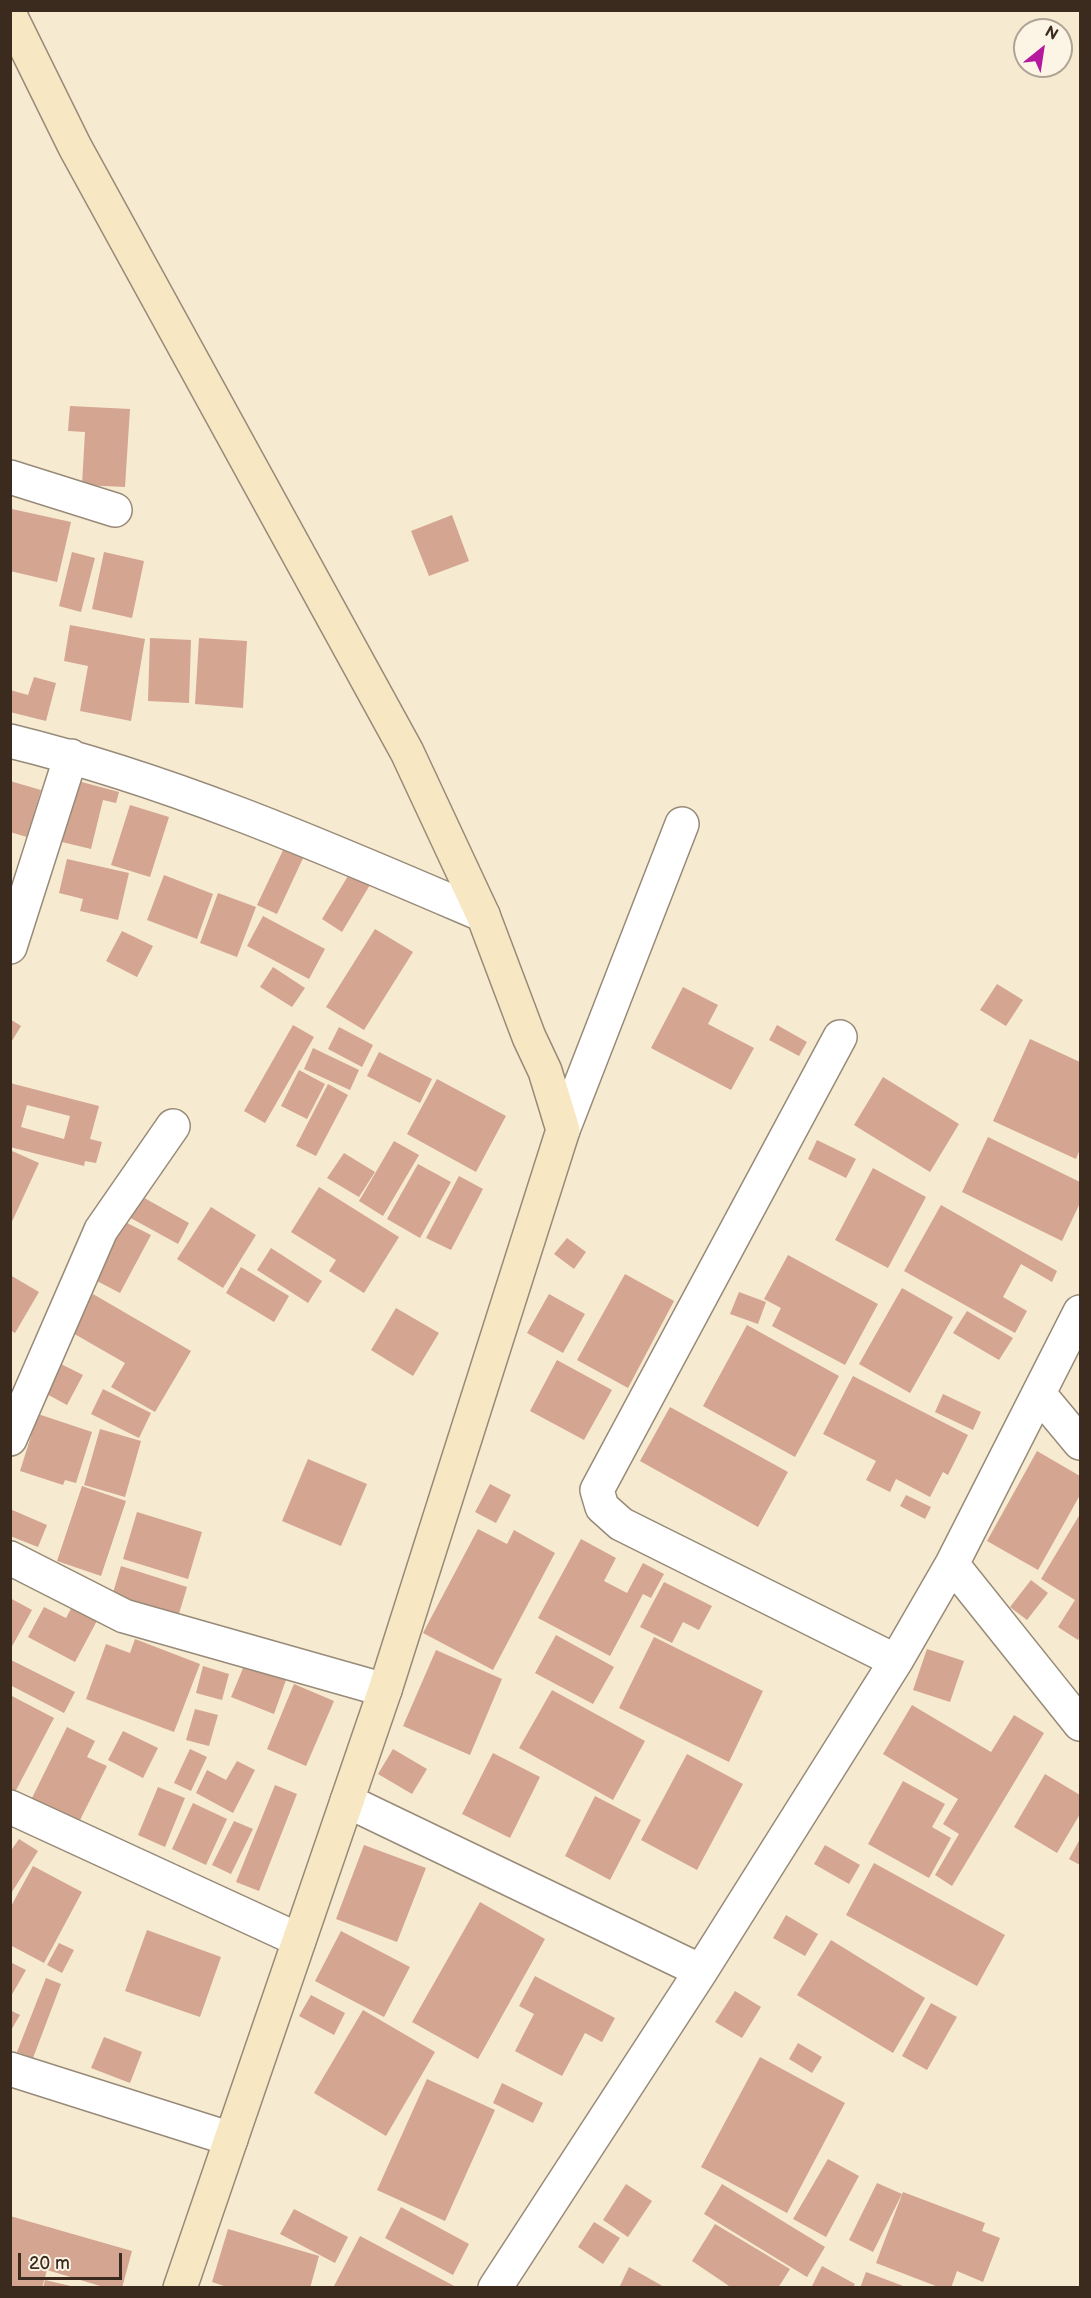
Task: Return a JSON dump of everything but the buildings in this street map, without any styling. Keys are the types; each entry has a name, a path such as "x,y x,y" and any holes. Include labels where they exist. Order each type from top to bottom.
{"street":[{"path":"10,15 75,147 407,752 483,915 529,1037 545,1071 563,1130"},
{"path":"10,477 116,510"},
{"path":"10,741 71,756 266,823 483,915"},
{"path":"10,947 71,756"},
{"path":"180,2288 385,1690 563,1130 682,824"},
{"path":"840,1036 597,1490 602,1507 621,1524 896,1661"},
{"path":"10,1438 101,1230 173,1126"},
{"path":"495,2288 701,1971 896,1661 952,1564 1040,1395 1080,1312"},
{"path":"1040,1395 1080,1443"},
{"path":"10,1558 124,1616 385,1690"},
{"path":"952,1564 1080,1724"},
{"path":"347,1801 701,1971"},
{"path":"10,1807 299,1940"},
{"path":"10,2069 231,2139"}]}
